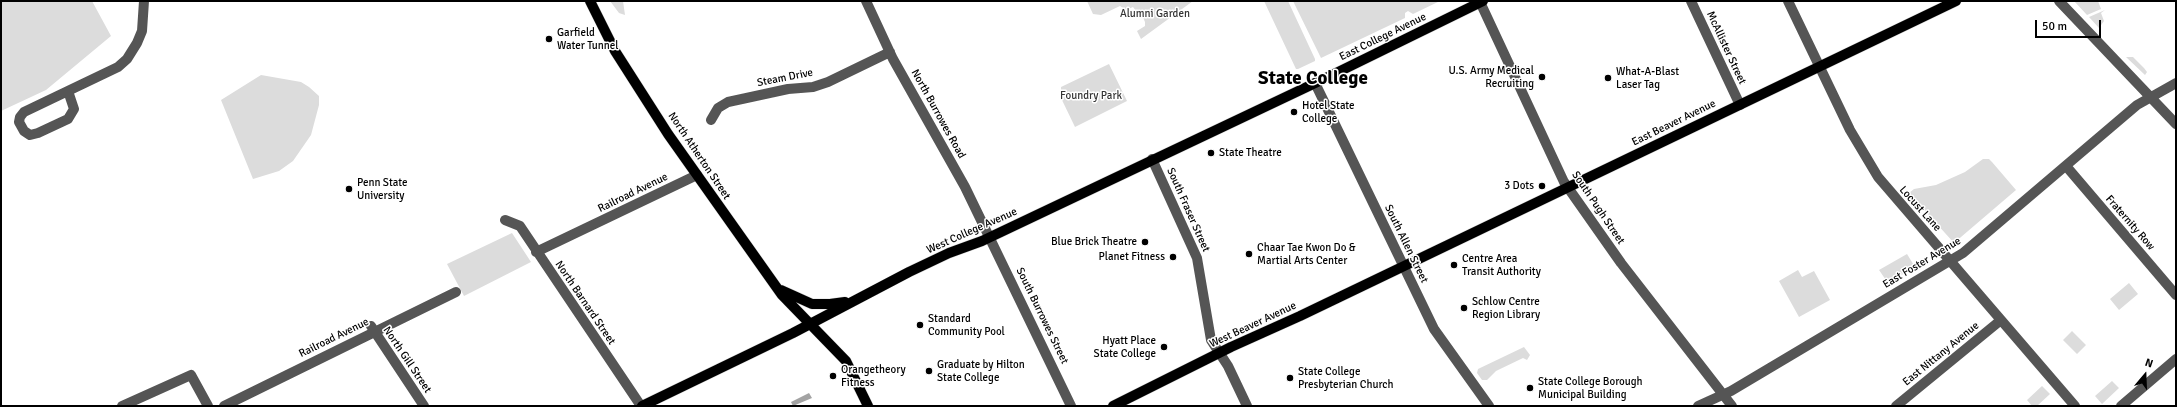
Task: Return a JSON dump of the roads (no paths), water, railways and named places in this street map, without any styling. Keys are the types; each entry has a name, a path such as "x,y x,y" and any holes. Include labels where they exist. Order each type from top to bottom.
{"main road":[{"name":"North Atherton Street","path":"590,1 614,51 696,175 775,286 801,316 846,361 868,406"},
{"name":"East Beaver Avenue","path":"1403,266 1956,1"},
{"name":"East College Avenue","path":"1316,83 1482,2"},
{"name":"West College Avenue","path":"641,406 810,324 949,253 990,238 1152,159 1316,83"},
{"name":"West Beaver Avenue","path":"1113,406 1220,353 1403,266"},
{"path":"775,286 790,296 812,304 836,304 859,299"}],"street":[{"path":"68,91 74,109 68,119 38,133 30,135 24,131 20,122 20,117 24,112 118,67 127,59 138,43 142,31 144,1"},
{"name":"North Burrowes Road","path":"866,1 890,52 965,187 990,238"},
{"name":"McAllister Street","path":"1691,1 1740,105"},
{"name":"Locust Lane","path":"1788,1 1850,130 1878,177 2075,406"},
{"path":"2059,1 2176,124"},
{"name":"South Pugh Street","path":"1482,2 1568,187 1621,263 1732,406"},
{"name":"Steam Drive","path":"711,120 718,108 728,102 788,89 813,87 890,52"},
{"name":"South Allen Street","path":"1316,83 1438,338 1489,406"},
{"name":"East Foster Avenue","path":"1698,406 1723,394 1951,261 1972,246 2150,96 2176,83"},
{"name":"South Fraser Street","path":"1152,159 1197,258 1209,335 1228,366 1247,406"},
{"name":"Fraternity Row","path":"2066,166 2176,295"},
{"name":"Railroad Avenue","path":"536,252 696,175"},
{"name":"North Barnard Street","path":"505,220 520,226 536,252 641,406"},
{"name":"South Burrowes Street","path":"990,238 1071,406"},
{"name":"Railroad Avenue","path":"224,406 372,329 456,292"},
{"name":"East Nittany Avenue","path":"1896,406 2001,320"},
{"name":"North Gill Street","path":"372,329 424,406"},
{"path":"2121,406 2176,359"},
{"path":"122,406 191,376 208,406"}],"place":[{"name":"Garfield Water Tunnel","path":"549,39"},
{"name":"U.S. Army Medical Recruiting","path":"1542,77"},
{"name":"What-A-Blast Laser Tag","path":"1608,78"},
{"name":"Hotel State College","path":"1294,112"},
{"name":"State Theatre","path":"1211,153"},
{"name":"3 Dots","path":"1542,186"},
{"name":"Penn State University","path":"349,189"},
{"name":"Blue Brick Theatre","path":"1145,242"},
{"name":"Chaar Tae Kwon Do & Martial Arts Center","path":"1249,254"},
{"name":"Planet Fitness","path":"1173,257"},
{"name":"Centre Area Transit Authority","path":"1454,265"},
{"name":"Schlow Centre Region Library","path":"1464,308"},
{"name":"Standard Community Pool","path":"920,325"},
{"name":"Hyatt Place State College","path":"1164,347"},
{"name":"Graduate by Hilton State College","path":"929,371"},
{"name":"Orangetheory Fitness","path":"833,376"},
{"name":"State College Presbyterian Church","path":"1290,378"},
{"name":"State College Borough Municipal Building","path":"1530,388"}],"district":[{"name":"State College","path":"1313,79"}],"park label":[{"name":"Alumni Garden","path":"1155,14"},
{"name":"Foundry Park","path":"1091,96"}]}
